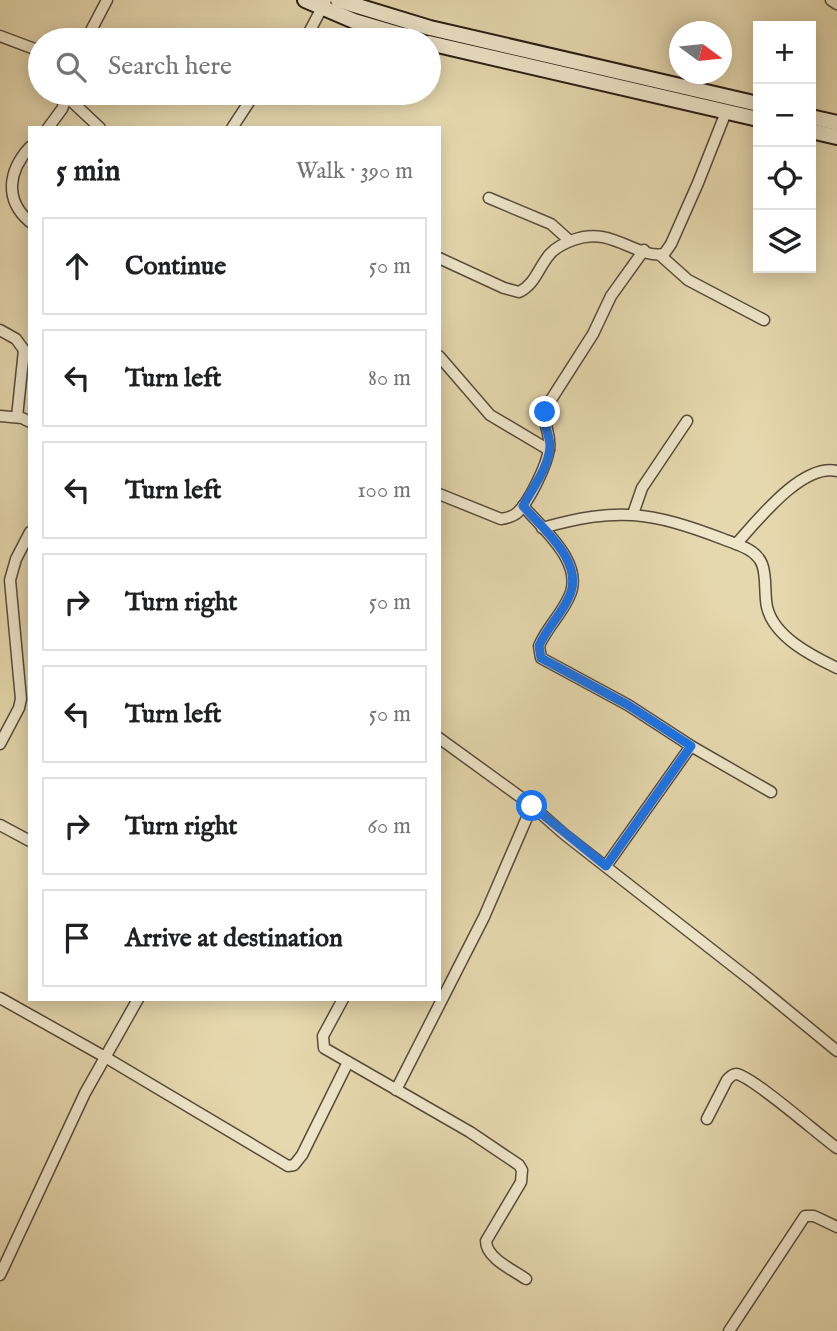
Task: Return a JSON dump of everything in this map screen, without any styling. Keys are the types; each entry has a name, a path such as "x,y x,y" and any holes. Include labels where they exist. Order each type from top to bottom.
{"main road":[{"path":"305,0 324,4 354,21 378,28"},
{"path":"338,0 356,3 430,28"},
{"path":"441,31 753,103"},
{"path":"441,46 753,118"},
{"path":"816,118 837,123"},
{"path":"816,132 837,136"}],"street":[{"path":"92,28 107,0"},
{"path":"831,0 837,4"},
{"path":"311,28 324,4"},
{"path":"0,36 28,46"},
{"path":"49,126 64,105"},
{"path":"78,105 98,126"},
{"path":"233,126 247,105"},
{"path":"660,255 667,252 671,244 726,113"},
{"path":"28,150 17,165 12,187 17,209 28,220"},
{"path":"489,198 551,224 570,241"},
{"path":"441,259 513,292 519,292 531,284 549,255 570,241 584,236 604,237 660,255 688,280 764,320"},
{"path":"441,495 501,519 510,518 523,506 550,450 544,419 547,406 593,334 611,296 643,250"},
{"path":"0,330 16,339 24,350 17,418"},
{"path":"441,358 490,415 550,450"},
{"path":"0,415 28,421"},
{"path":"633,514 642,488 687,421"},
{"path":"736,544 793,486 813,473 823,470 837,471"},
{"path":"523,506 566,559 573,578 569,598 539,646 541,658 628,705 691,746 771,792"},
{"path":"541,528 579,517 633,514 688,526 736,544 755,555 762,564 767,609 774,622 809,654 837,668"},
{"path":"0,744 21,699 10,580 16,559 28,536"},
{"path":"441,739 492,774 837,1051"},
{"path":"606,866 691,746"},
{"path":"396,1090 488,908 532,806"},
{"path":"0,825 28,840"},
{"path":"0,999 288,1166 294,1165 302,1155 348,1062"},
{"path":"0,1275 85,1093 137,1001"},
{"path":"342,1001 323,1036 322,1043 330,1052 470,1132 519,1165 522,1182 486,1241 486,1246 492,1255 526,1279"},
{"path":"707,1119 727,1080 737,1074 755,1084 837,1147"},
{"path":"729,1331 804,1216 814,1216 837,1227"}],"route":[{"path":"532,806 606,866 691,746 628,705 546,662 538,652 542,638 569,598 573,578 572,569 553,540 523,506 550,450 545,412"}]}
